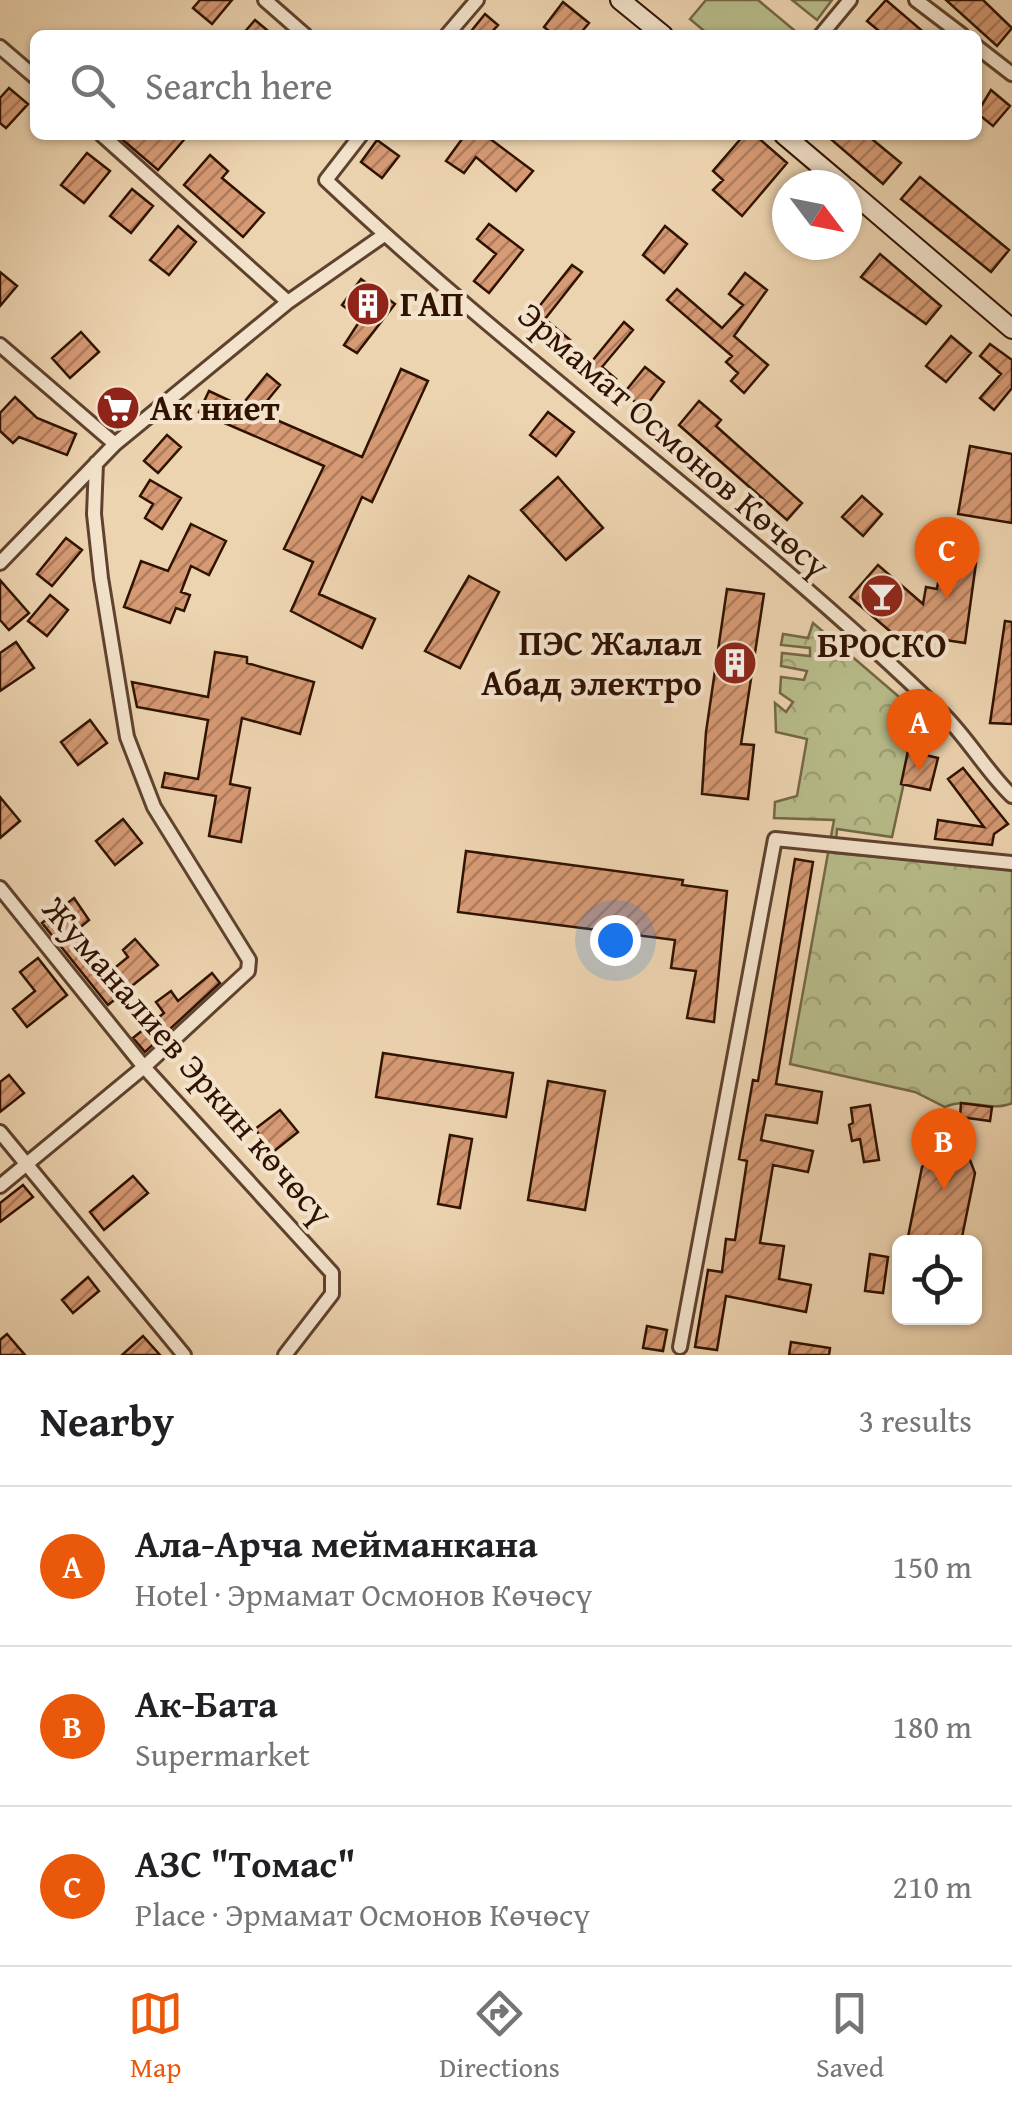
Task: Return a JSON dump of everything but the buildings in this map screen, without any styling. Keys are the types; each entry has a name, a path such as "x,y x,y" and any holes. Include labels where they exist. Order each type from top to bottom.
{"main road":[{"path":"620,0 657,30"},
{"path":"790,140 825,170"},
{"path":"862,201 1012,329"}],"street":[{"path":"265,0 299,30"},
{"path":"452,30 477,0"},
{"path":"825,30 850,0"},
{"path":"916,0 955,30"},
{"path":"0,47 30,74"},
{"path":"982,51 1012,74"},
{"path":"108,140 288,302"},
{"name":"Эрмамат Осмонов Көчөсү","path":"358,140 326,180 384,235 624,433 946,717 1012,796"},
{"path":"0,563 115,444 288,302 384,235"},
{"path":"0,346 115,444"},
{"path":"0,1186 144,1067 245,976 249,960 154,807 127,736 101,578 94,514 96,463"},
{"path":"680,1346 775,840 1012,862"},
{"name":"Жуманалиев Эркин көчөсү","path":"0,888 144,1067 332,1273 332,1294 285,1355"},
{"path":"0,1132 184,1355"}],"green space":[{"path":"706,0 758,0 794,30 703,30 690,19"},
{"path":"792,0 832,0 817,20"},
{"path":"813,623 919,714 892,837 837,829 835,853 1012,869 1012,1103 945,1107 915,1092 790,1064 834,820 774,818 775,802 797,796 807,739 776,732 775,703 786,712 793,702 780,693 781,677 804,680 807,671 781,666 782,653 810,656 810,648 781,645 783,634 808,638"}],"place":[{"name":"ГАП","path":"368,304"},
{"name":"Ак ниет","path":"118,408"},
{"name":"БРОСКО","path":"882,596"},
{"name":"АЗС \"Томас\"","path":"947,599"},
{"name":"ПЭС Жалал Абад электро","path":"735,663"},
{"name":"Ала-Арча мейманкана","path":"919,771"},
{"name":"Ак-Бата","path":"944,1190"}]}
